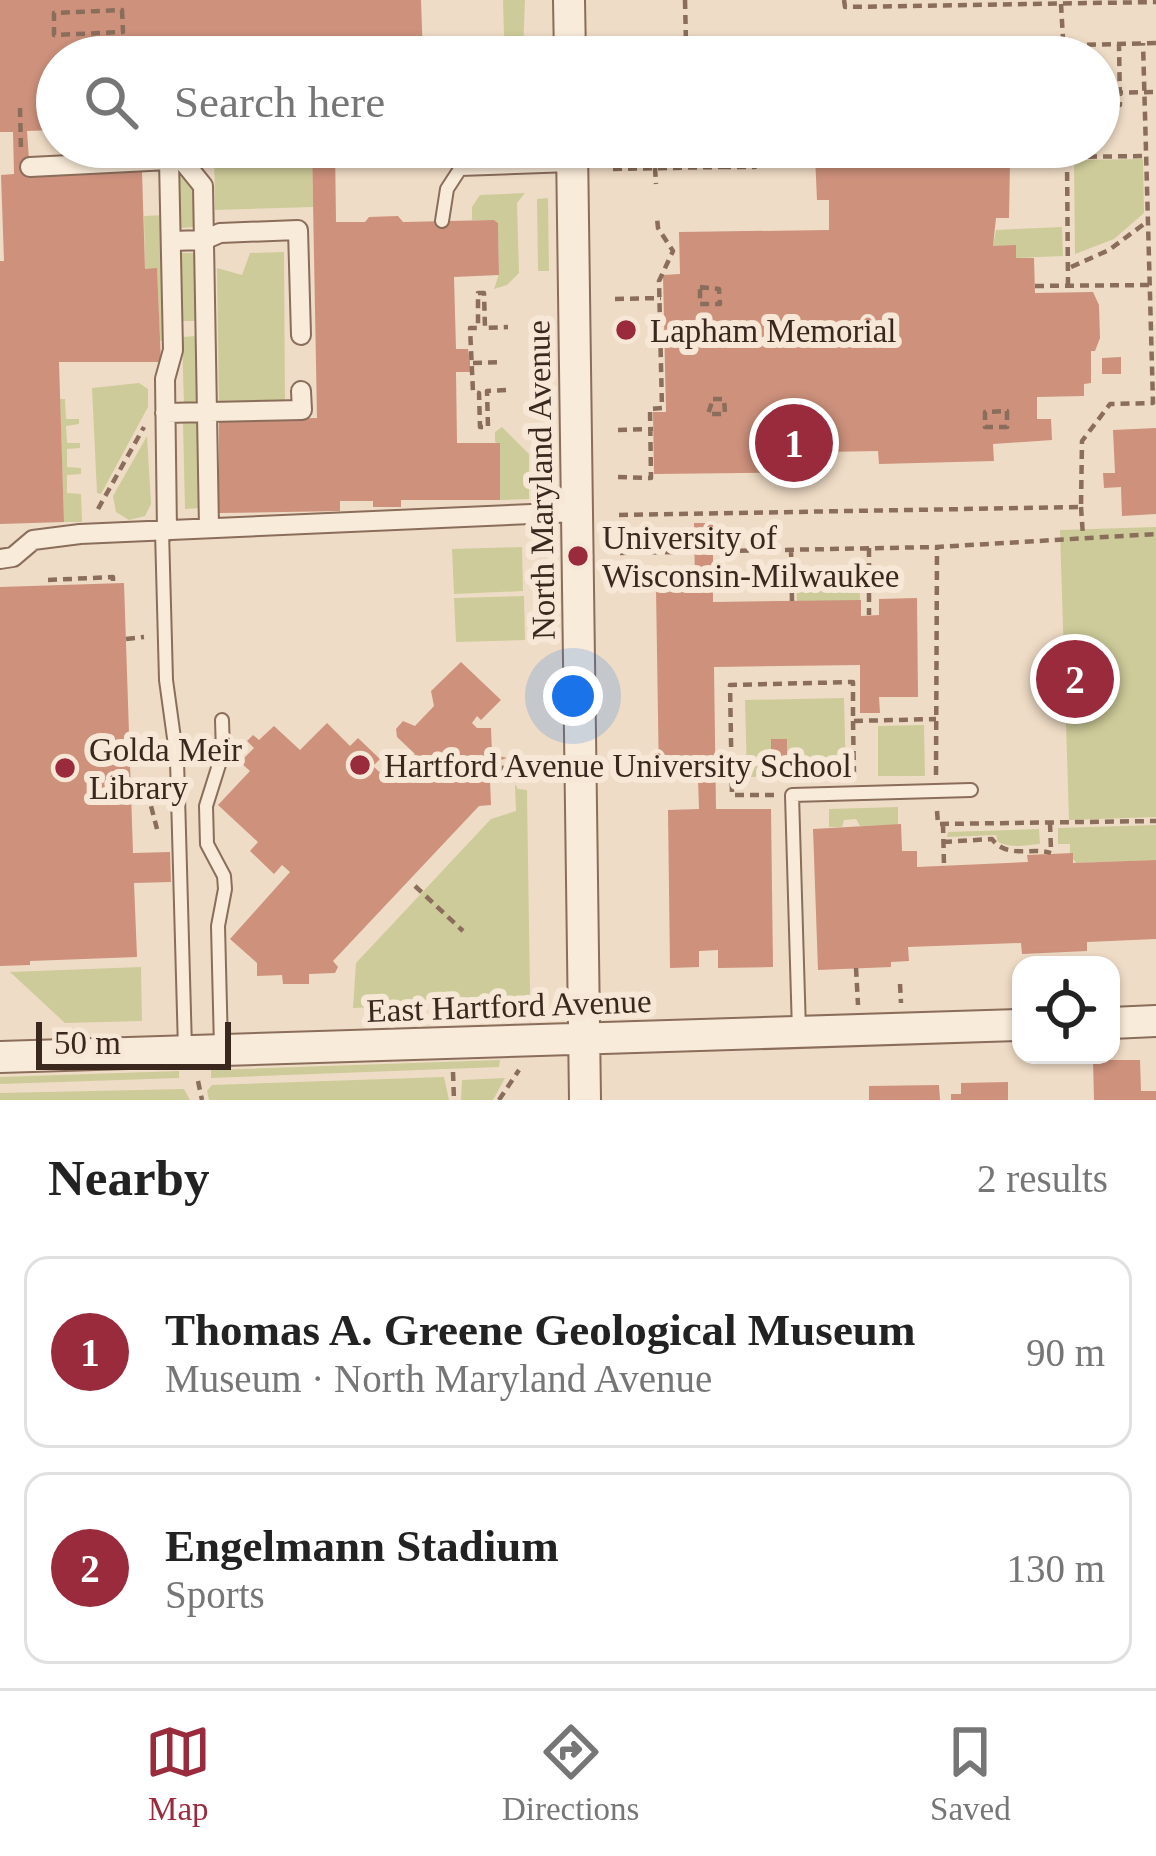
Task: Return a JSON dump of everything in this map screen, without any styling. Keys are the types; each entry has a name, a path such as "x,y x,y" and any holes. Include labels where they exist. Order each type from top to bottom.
{"street":[{"path":"569,0 570,36"},
{"path":"26,167 36,167"},
{"path":"164,531 165,379 173,350 169,168"},
{"path":"188,168 203,187 209,529"},
{"name":"North Maryland Avenue","path":"572,168 585,1100"},
{"path":"172,241 204,240 220,232 298,230 301,335"},
{"path":"165,413 302,410 302,391"},
{"path":"0,559 13,557 33,540 577,512"},
{"path":"1120,1023 1156,1021"},
{"name":"East Hartford Avenue","path":"0,1058 1012,1025"}],"lane":[{"path":"442,220 447,189 460,169 469,168"},
{"path":"164,531 166,680 177,760 185,1051"},
{"path":"220,1049 218,926 225,889 224,876 207,844 206,806 223,752 223,720"},
{"path":"799,1032 793,795 971,790"}],"path":[{"path":"686,0 686,36"},
{"path":"844,0 844,7 1156,2"},
{"path":"1061,4 1063,36"},
{"path":"122,10 123,32 54,34 54,14 122,10"},
{"path":"1083,536 1082,441 1110,404 1153,404 1148,221 1152,204 1143,43"},
{"path":"1120,44 1156,43"},
{"path":"1120,105 1120,92 1156,92"},
{"path":"20,108 26,167"},
{"path":"1146,127 1156,127"},
{"path":"1120,156 1146,156"},
{"path":"613,169 656,168 656,184"},
{"path":"1067,168 1068,286"},
{"path":"618,477 651,478 650,409 662,408 659,281 673,251 657,218"},
{"path":"1068,268 1109,250 1148,221"},
{"path":"1035,286 1150,284"},
{"path":"506,391 487,391 488,427 480,427 470,328 478,328 478,293 484,292 485,328 508,327"},
{"path":"615,299 661,298"},
{"path":"471,363 503,362"},
{"path":"98,509 152,412 165,413"},
{"path":"618,430 652,430"},
{"path":"619,514 1082,507"},
{"path":"620,553 937,547 1156,533"},
{"path":"937,547 938,824 1156,821"},
{"path":"790,548 792,601"},
{"path":"868,548 869,615"},
{"path":"48,580 113,577 113,583"},
{"path":"793,795 732,795 730,685 853,682 855,793"},
{"path":"853,721 936,718"},
{"path":"502,768 538,766"},
{"path":"131,784 151,806 158,836"},
{"path":"943,842 992,838 996,846 1011,852 1051,852 1050,823"},
{"path":"943,824 944,866"},
{"path":"415,886 463,931"},
{"path":"856,968 857,1005"},
{"path":"900,984 901,1003"},
{"path":"499,1100 520,1070"},
{"path":"453,1072 454,1100"},
{"path":"198,1081 202,1100"}],"shaded area":[{"path":"503,0 525,0 524,36 504,36"},
{"path":"1120,159 1143,159 1144,213 1114,239 1075,254 1074,168 1120,168"},
{"path":"177,168 193,188 195,227 180,228"},
{"path":"214,168 312,168 313,207 215,210"},
{"path":"525,193 517,203 519,273 507,285 494,289 499,274 498,223 472,220 472,207 480,195"},
{"path":"548,198 549,271 538,271 537,199"},
{"path":"165,215 164,340 160,341 157,269 145,269 144,216"},
{"path":"1062,227 1063,256 1016,258 1015,246 993,246 996,230"},
{"path":"284,252 285,403 219,404 217,268 242,275 250,253"},
{"path":"180,253 195,253 197,321 182,321"},
{"path":"197,336 198,405 184,405 182,337"},
{"path":"139,383 148,389 148,407 101,494 97,493 92,388"},
{"path":"60,399 65,399 66,419 79,419 79,424 66,426 67,443 80,443 80,448 67,449 67,467 81,468 81,474 67,475 67,493 81,494 82,522 64,522"},
{"path":"183,421 198,421 200,508 185,509"},
{"path":"502,427 529,454 529,499 500,500 500,444 495,442 495,432"},
{"path":"147,436 151,504 145,516 129,520 116,512 113,496"},
{"path":"1156,527 1156,817 1069,820 1060,530"},
{"path":"522,547 523,591 454,594 452,549"},
{"path":"859,570 860,601 797,602 796,571 808,577 809,571"},
{"path":"524,596 525,640 456,642 454,598"},
{"path":"844,698 846,776 747,777 745,700"},
{"path":"924,725 925,776 878,776 878,726"},
{"path":"515,784 527,790 530,995 524,1001 353,1008 356,963 491,819 516,811"},
{"path":"898,807 898,825 860,826 856,819 844,820 842,827 829,827 829,809"},
{"path":"1156,825 1156,860 1076,863 1070,844 1058,844 1058,828"},
{"path":"1039,829 1040,844 1024,846 998,842 996,835 947,837 948,832"},
{"path":"141,967 142,1021 65,1023 10,972"},
{"path":"500,1060 499,1067 211,1078 211,1070"},
{"path":"179,1071 179,1078 0,1084 0,1077"},
{"path":"444,1077 449,1100 209,1100 207,1091 212,1085"},
{"path":"505,1078 493,1100 461,1100 462,1080"},
{"path":"184,1089 190,1100 0,1100 0,1093"}],"building":[{"path":"0,0 421,0 422,36 36,36 36,131 27,131 30,174 142,171 145,269 157,268 161,362 59,362 64,522 0,524 1,175 14,174 13,132 0,132"},
{"path":"312,168 335,168 336,222 398,216 403,222 498,223 499,275 454,277 456,349 468,349 470,362 470,372 456,372 457,443 500,443 500,500 401,500 401,507 340,501 340,511 219,513 219,420 317,418"},
{"path":"816,168 1010,168 1009,218 996,218 993,246 1016,245 1016,258 1034,258 1035,293 1093,292 1099,305 1100,338 1091,351 1091,383 1084,384 1084,396 1037,397 1037,419 1051,419 1052,440 993,444 994,461 879,464 878,451 824,452 824,472 654,474 653,412 666,412 663,275 680,274 679,232 829,230 829,200 817,200"},
{"path":"1121,357 1121,374 1102,374 1102,358"},
{"path":"1156,428 1156,514 1122,516 1121,487 1104,488 1103,473 1115,473 1113,430"},
{"path":"694,523 713,523 713,602 861,600 861,616 879,615 879,599 917,598 918,697 879,697 880,713 860,713 860,665 714,667 716,809 771,809 773,967 718,968 718,950 699,951 699,967 670,968 668,810 699,809 698,779 659,779 656,588 695,587"},
{"name":"Golda Meir Library","path":"124,583 133,853 170,852 171,882 134,883 137,957 0,966 0,587"},
{"path":"461,662 501,700 472,723 491,728 492,754 507,758 501,760 506,777 490,780 491,805 479,806 333,961 338,967 335,973 309,974 309,984 283,984 282,975 257,976 257,963 230,939 290,872 282,865 274,874 250,851 258,842 218,805 250,771 240,762 254,748 247,741 253,735 259,740 274,726 300,750 327,723 350,746 358,738 380,759 373,766 390,782 415,754 397,737 396,729 403,721 415,726 434,706 431,691"},
{"path":"771,739 787,739 787,760 771,760"},
{"path":"901,824 902,851 917,851 917,867 1028,862 1027,855 1073,853 1073,863 1156,860 1156,939 1087,942 1087,951 1022,954 1021,943 908,947 909,961 891,962 891,967 818,970 813,829"},
{"path":"1120,1060 1140,1060 1141,1091 1156,1091 1156,1100 1094,1100 1093,1064 1120,1064"},
{"path":"1008,1082 1008,1100 951,1100 951,1094 961,1094 961,1083"},
{"path":"939,1085 940,1100 869,1100 869,1086"}],"place":[{"name":"Lapham Memorial","path":"626,330"},
{"name":"Thomas A. Greene Geological Museum","path":"794,443"},
{"name":"University of Wisconsin-Milwaukee","path":"578,556"},
{"name":"Engelmann Stadium","path":"1075,679"},
{"name":"Hartford Avenue University School","path":"360,765"},
{"name":"Golda Meir Library","path":"65,768"}]}
